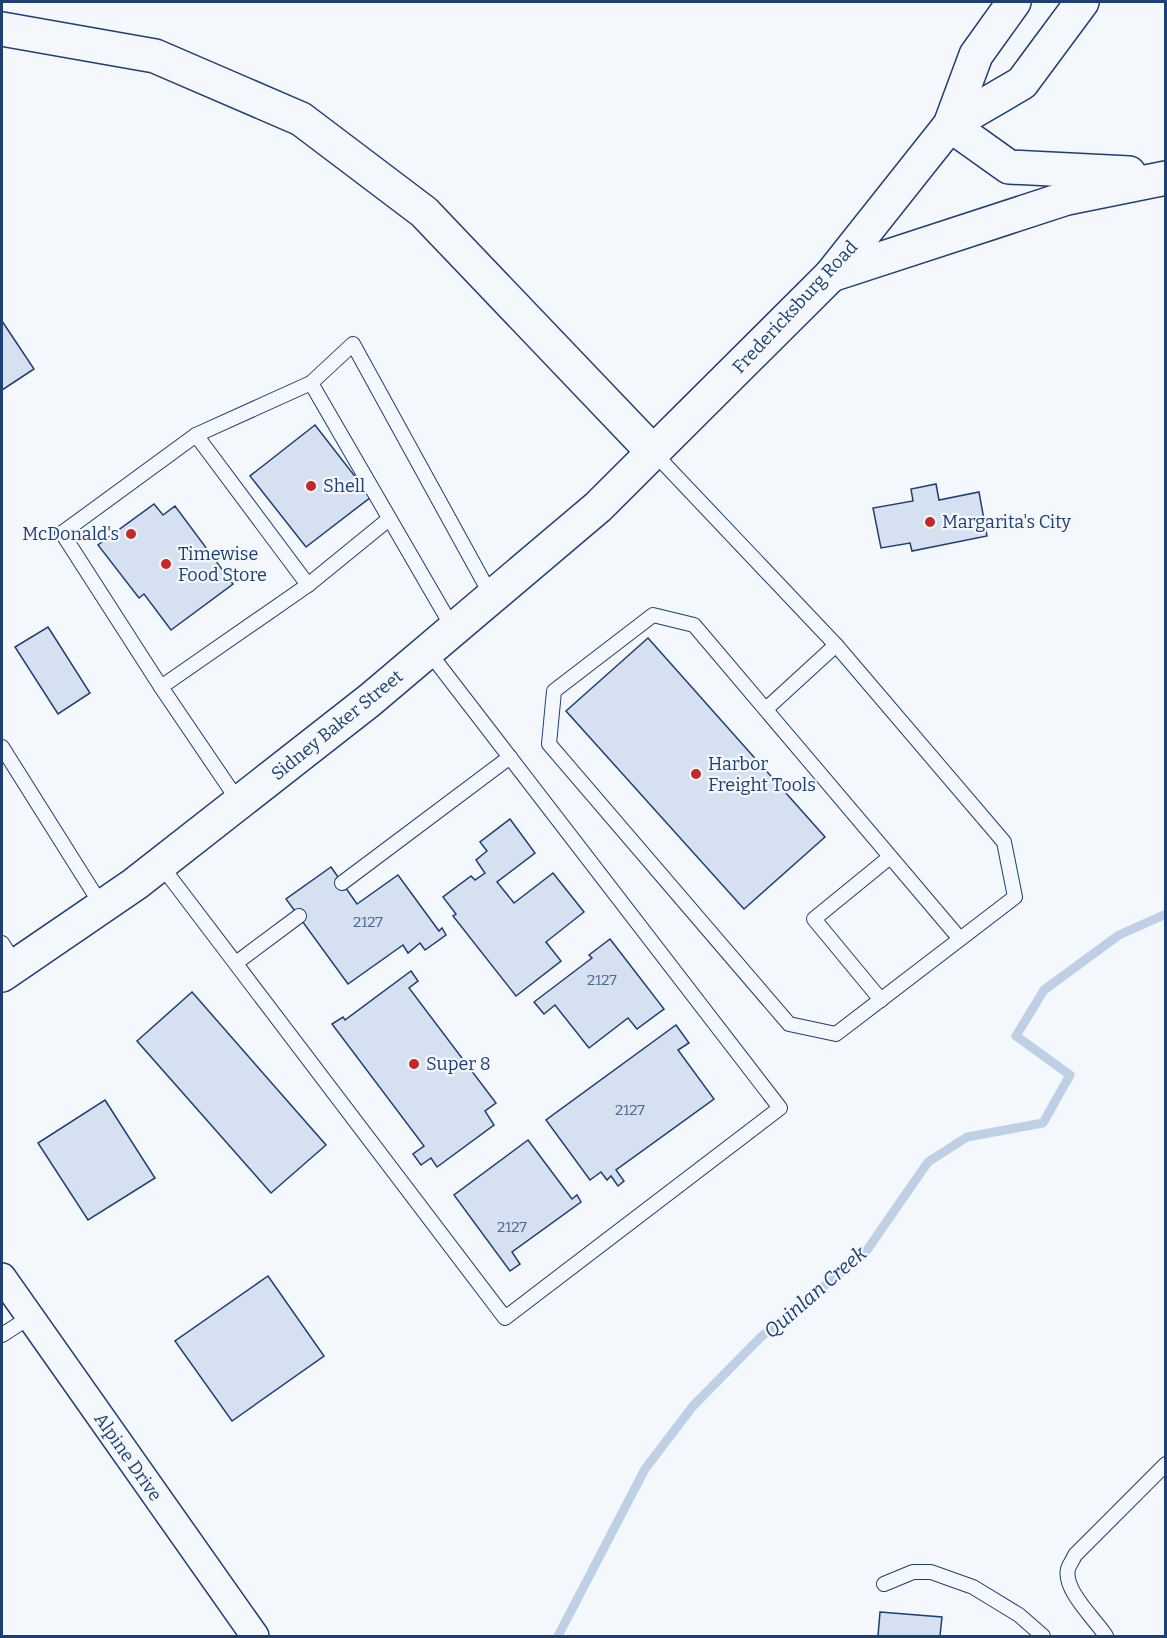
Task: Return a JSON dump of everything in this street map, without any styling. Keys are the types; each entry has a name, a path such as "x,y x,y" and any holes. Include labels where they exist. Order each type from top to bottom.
{"main road":[{"name":"Fredericksburg Road","path":"654,453 831,275 950,125 976,55 1014,2"},
{"name":"Fredericksburg Road","path":"950,125 1022,83 1082,2"},
{"path":"2,29 155,56 301,118 424,212 654,453"},
{"path":"950,125 1009,167 1166,176"},
{"path":"831,275 1067,198 1166,176"},
{"name":"Sidney Baker Street","path":"6,961 102,906 135,884 370,700 598,507 654,453"}],"street":[{"name":"Alpine Drive","path":"2,1277 255,1636"}],"lane":[{"path":"239,802 161,687 62,533 196,435 311,383 353,344 492,597"},
{"path":"311,383 454,630"},
{"path":"196,435 308,585"},
{"path":"654,453 837,645 1004,842 1015,897 837,1034 789,1024 549,744 554,691 653,615 694,625 960,939"},
{"path":"161,687 308,585 389,519"},
{"path":"766,709 837,645"},
{"path":"160,864 504,1318 780,1108 428,651"},
{"path":"2,747 102,906"},
{"path":"342,883 510,758"},
{"path":"881,1000 814,919 890,857"},
{"path":"236,963 299,916"},
{"path":"2,1335 30,1317"},
{"path":"1106,1636 1069,1584 1068,1570 1075,1556 1166,1464"},
{"path":"884,1584 913,1572 931,1572 973,1587 1019,1615 1043,1636"}],"building":[{"path":"2,321 34,369 2,390"},
{"name":"Shell","path":"315,425 371,497 306,547 250,476"},
{"name":"Margarita's City","path":"936,484 939,500 979,492 987,536 912,551 910,543 881,548 873,508 913,501 911,489"},
{"name":"Timewise Food Store","path":"154,504 163,515 175,506 233,584 171,630 144,594 139,598 98,545"},
{"path":"48,627 90,693 58,714 15,647"},
{"name":"Harbor Freight Tools","path":"648,638 825,837 744,909 566,711"},
{"path":"510,819 535,853 497,882 514,903 553,873 584,912 546,942 561,961 516,996 453,916 456,914 443,897 471,876 475,880 485,873 476,860 487,851 480,842"},
{"path":"331,867 357,904 398,875 439,931 442,928 446,935 425,950 420,943 408,953 403,945 348,984 286,899"},
{"path":"610,939 664,1009 637,1029 628,1018 589,1048 555,1005 544,1014 534,1002 592,958 589,955"},
{"name":"Super 8","path":"411,971 418,981 409,988 496,1103 485,1111 494,1125 437,1167 431,1158 421,1165 413,1154 424,1146 332,1024 343,1017 345,1020"},
{"path":"192,992 326,1145 271,1193 137,1041"},
{"path":"676,1025 689,1043 678,1050 714,1099 616,1170 624,1181 618,1186 611,1176 607,1180 601,1172 590,1180 546,1120"},
{"path":"105,1100 155,1178 88,1220 38,1143"},
{"path":"528,1140 572,1199 577,1195 581,1202 512,1252 520,1264 510,1271 454,1195"},
{"path":"268,1276 324,1356 232,1421 175,1341"},
{"path":"880,1612 942,1617 940,1636 878,1636"}],"waterway":[{"name":"Quinlan Creek","path":"558,1636 645,1469 693,1406 761,1337 865,1253 928,1162 967,1137 1043,1123 1070,1075 1016,1036 1044,990 1119,935 1166,914"}],"place":[{"name":"Shell","path":"311,486"},
{"name":"Margarita's City","path":"930,522"},
{"name":"McDonald's","path":"131,534"},
{"name":"Timewise Food Store","path":"166,564"},
{"name":"Harbor Freight Tools","path":"696,774"},
{"name":"Super 8","path":"414,1064"}]}
